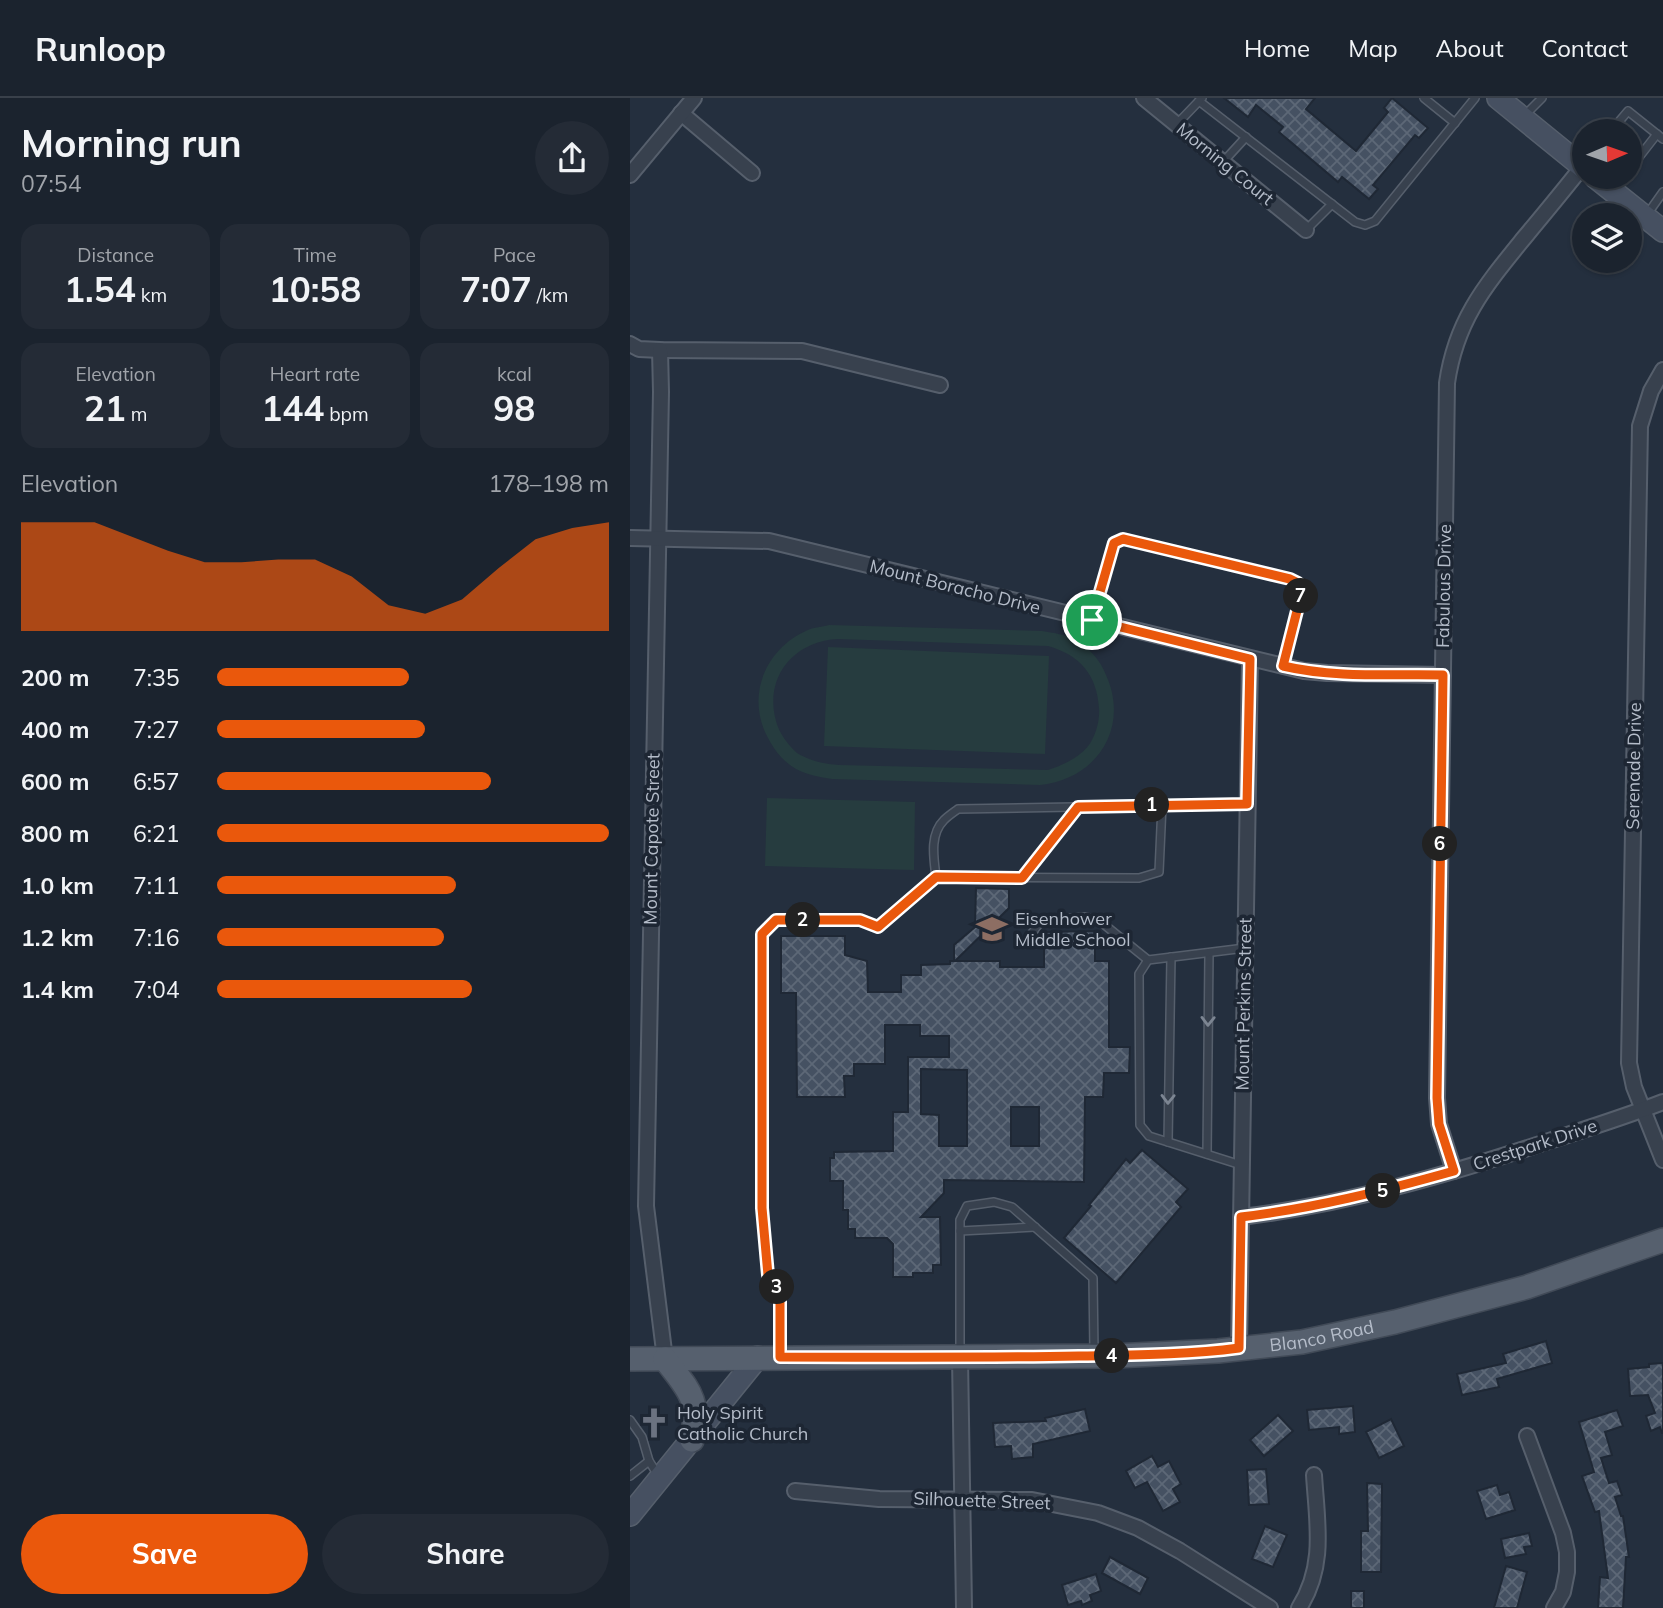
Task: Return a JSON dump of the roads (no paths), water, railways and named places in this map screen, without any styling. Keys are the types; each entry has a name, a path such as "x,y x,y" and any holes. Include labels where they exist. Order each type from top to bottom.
{"main road":[{"name":"Blanco Road","path":"630,1359 1094,1356 1218,1351 1301,1342 1395,1322 1527,1287 1663,1240"},
{"path":"664,1359 691,1392 695,1410 692,1440"}],"street":[{"path":"630,175 694,98"},
{"name":"Morning Court","path":"1144,98 1306,230"},
{"path":"1498,98 1572,158"},
{"path":"681,113 752,173"},
{"name":"Fabulous Drive","path":"1454,1171 1439,1124 1437,1098 1447,383 1453,349 1462,326 1487,283 1572,185"},
{"path":"1622,189 1645,217 1663,231"},
{"path":"630,344 639,349 660,350 803,351 940,385"},
{"name":"Mount Capote Street","path":"660,350 646,1206 664,1359"},
{"name":"Serenade Drive","path":"1663,370 1651,391 1640,426 1629,1062 1633,1087 1663,1160"},
{"name":"Mount Boracho Drive","path":"630,538 769,541 1304,671 1443,675"},
{"name":"Mount Perkins Street","path":"1239,1348 1250,659"},
{"name":"Crestpark Drive","path":"1241,1217 1288,1211 1376,1193 1483,1163 1663,1102"},
{"path":"630,1515 655,1470 692,1440 769,1357"},
{"path":"960,1358 964,1608"},
{"path":"1527,1436 1563,1533 1567,1552 1563,1592 1555,1608"},
{"path":"1299,1608 1315,1574 1319,1551 1314,1475"},
{"name":"Silhouette Street","path":"795,1491 878,1499 962,1498 1032,1500 1057,1504 1138,1528 1270,1608"}],"lane":[{"path":"1424,98 1455,123"},
{"path":"1176,124 1200,99 1355,222 1365,225 1374,222 1475,98"},
{"path":"1522,118 1542,98"},
{"path":"1621,119 1628,111 1638,119"},
{"path":"1642,122 1660,136 1642,156"},
{"path":"1222,162 1246,137"},
{"path":"1645,217 1663,192"},
{"path":"1306,230 1332,204"},
{"path":"1092,620 1114,543 1123,539 1290,579 1298,583 1301,595 1283,666"},
{"path":"936,877 933,853 936,833 942,821 958,809 1247,804"},
{"path":"769,1357 780,1291 768,1275 762,1208 762,934 776,920 860,920 878,927 936,877 1139,878 1159,872 1162,805"},
{"path":"1022,878 1078,807"},
{"path":"1032,933 1041,921 1086,917 1101,922 1148,960 1245,948"},
{"path":"1207,1154 1209,953"},
{"path":"1168,1142 1171,957"},
{"path":"1148,960 1139,974 1140,1125 1149,1136 1242,1166"},
{"path":"960,1358 960,1220 967,1206 994,1202 1012,1206 1093,1278 1094,1356"},
{"path":"960,1231 1036,1227"},
{"path":"630,1420 642,1437 655,1470 630,1476"}],"place":[{"name":"Eisenhower Middle School","path":"992,929"},
{"name":"Holy Spirit Catholic Church","path":"654,1423"}]}
